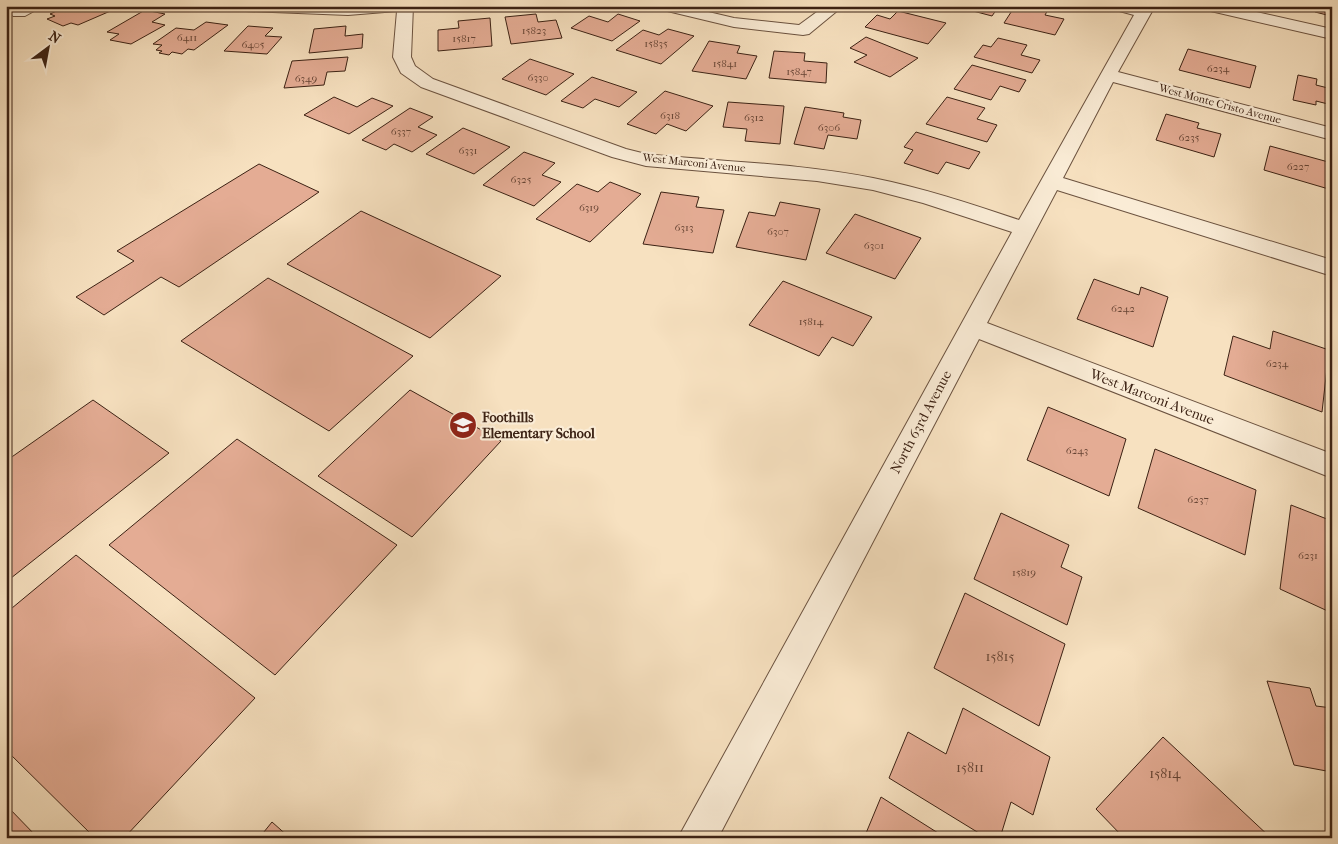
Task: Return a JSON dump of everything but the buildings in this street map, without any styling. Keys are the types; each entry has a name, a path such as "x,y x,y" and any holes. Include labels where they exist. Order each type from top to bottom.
{"street":[{"path":"19,13 35,6"},
{"path":"245,6 338,10 400,6"},
{"name":"West Marconi Avenue","path":"405,6 402,57 407,69 427,83 610,150 646,160 819,175 873,184 920,196 1025,229"},
{"path":"665,6 713,20 754,27 803,30 835,6"},
{"path":"1118,6 1145,9"},
{"path":"1208,6 1332,34"},
{"name":"North 63rd Avenue","path":"697,838 1145,9"},
{"name":"West Monte Cristo Avenue","path":"1108,75 1332,134"},
{"path":"1051,181 1332,268"},
{"name":"West Marconi Avenue","path":"972,327 1332,466"}],"place":[{"name":"Foothills Elementary School","path":"463,425"}]}
